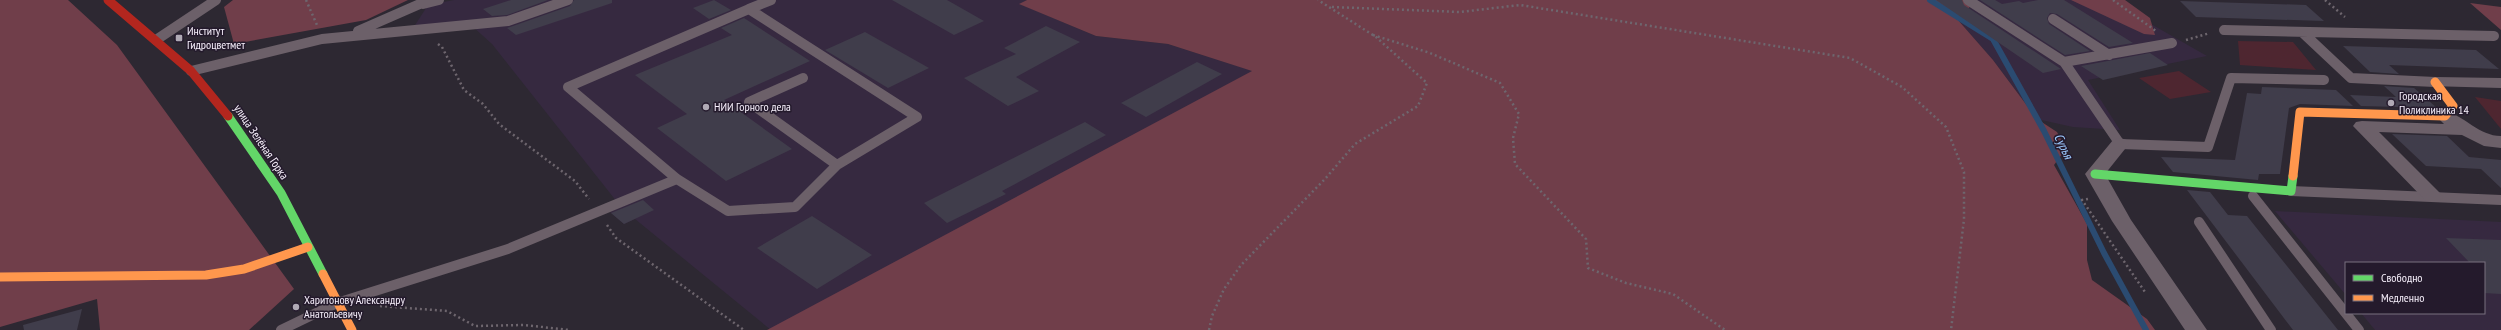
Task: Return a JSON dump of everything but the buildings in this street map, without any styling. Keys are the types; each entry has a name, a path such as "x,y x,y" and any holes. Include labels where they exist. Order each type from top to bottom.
{"street":[{"name":"улица Зелёная Горка","path":"108,0 191,71 220,104 281,194 352,330"},
{"path":"2435,82 2501,83"},
{"path":"2435,82 2453,106 2445,116"},
{"path":"2095,174 2291,191 2300,112 2445,116 2465,130 2491,142 2501,142"},
{"path":"2433,197 2362,126 2465,130"},
{"path":"2095,174 2120,144"},
{"path":"2095,174 2122,221 2196,330"},
{"path":"0,277 206,275 244,269 308,247"}],"lane":[{"path":"156,40 216,0"},
{"path":"421,5 429,0"},
{"path":"348,35 421,5 438,0"},
{"path":"191,71 322,38 508,21 568,0"},
{"path":"749,9 918,116 837,165 795,207 728,211 677,179 568,88 749,9 771,0"},
{"path":"1968,0 2064,62 2120,144 2208,147 2231,78 2324,80"},
{"path":"2053,19 2109,54"},
{"path":"2224,30 2494,36"},
{"path":"2302,32 2351,78 2435,82"},
{"path":"2064,62 2172,44"},
{"path":"803,78 749,102 837,165"},
{"path":"281,330 337,303 508,249 677,179"},
{"path":"2291,191 2501,200"},
{"path":"2253,196 2345,312"},
{"path":"2199,222 2270,330"},
{"path":"2346,314 2359,330"}],"path":[{"path":"306,0 322,38"},
{"path":"1209,330 1212,316 1224,289 1241,266 1321,184 1355,144 1418,106 1427,83 1373,35 1349,16 1318,0"},
{"path":"2114,0 2172,44 2224,30"},
{"path":"1332,7 1460,12 1520,5 1850,58 1902,87 1946,128 1964,172 1964,219 1952,330"},
{"path":"419,29 442,47 464,90 483,104 499,124 575,180 616,238 744,330"},
{"path":"1373,35 1430,53 1500,83 1519,114 1513,138 1515,164 1586,239 1588,268 1626,283 1673,294 1725,330"},
{"path":"376,306 447,311 475,326 524,325 569,330"}],"shaded area":[{"path":"0,0 68,0 117,45 294,289 249,330 100,330 97,299 0,327"},
{"path":"233,0 408,0 366,20 234,44 224,7"},
{"path":"454,0 1027,0 1020,4 1096,36 1168,44 1253,71 771,330 635,219 624,224 610,212 621,207 492,44 472,26 410,33 428,5"},
{"path":"1027,0 1976,0 1958,20 1993,60 2037,119 2057,132 2066,149 2054,165 2087,224 2087,260 2092,280 2147,319 2155,330 767,330 1252,71 1168,44 1096,36 1019,4"},
{"path":"1976,0 2109,0 2207,56 2088,80 2120,130 2073,127 2037,119 1993,60 1958,20"},
{"path":"2071,0 2125,0 2150,18 2155,35 2144,34"},
{"path":"2470,3 2501,7 2501,30"},
{"path":"2238,41 2293,42 2316,70 2240,65"},
{"path":"2179,71 2211,92 2170,99 2139,78"},
{"path":"2475,97 2501,101 2501,129"},
{"path":"2275,211 2501,222 2501,330 2375,330 2362,314 2485,314 2485,262 2345,262 2345,294"}],"waterway":[{"name":"Сурья","path":"1930,0 1993,39 2044,131 2104,253 2146,330"}],"traffic: fast":[{"path":"228,116 281,193 323,274"},
{"path":"2095,174 2291,191 2293,176"}],"traffic: slow":[{"path":"2293,176 2300,112 2445,116 2453,106 2435,82"},
{"path":"0,277 206,275 244,269 308,247"},
{"path":"323,274 352,330"}],"traffic: jam":[{"path":"108,0 191,71 228,116"}],"place":[{"name":"Институт Гидроцветмет","path":"179,38"},
{"name":"Городская Поликлиника 14","path":"2391,103"},
{"name":"НИИ Горного дела","path":"706,107"},
{"name":"Харитонову Александру Анатольевичу","path":"296,307"}]}
